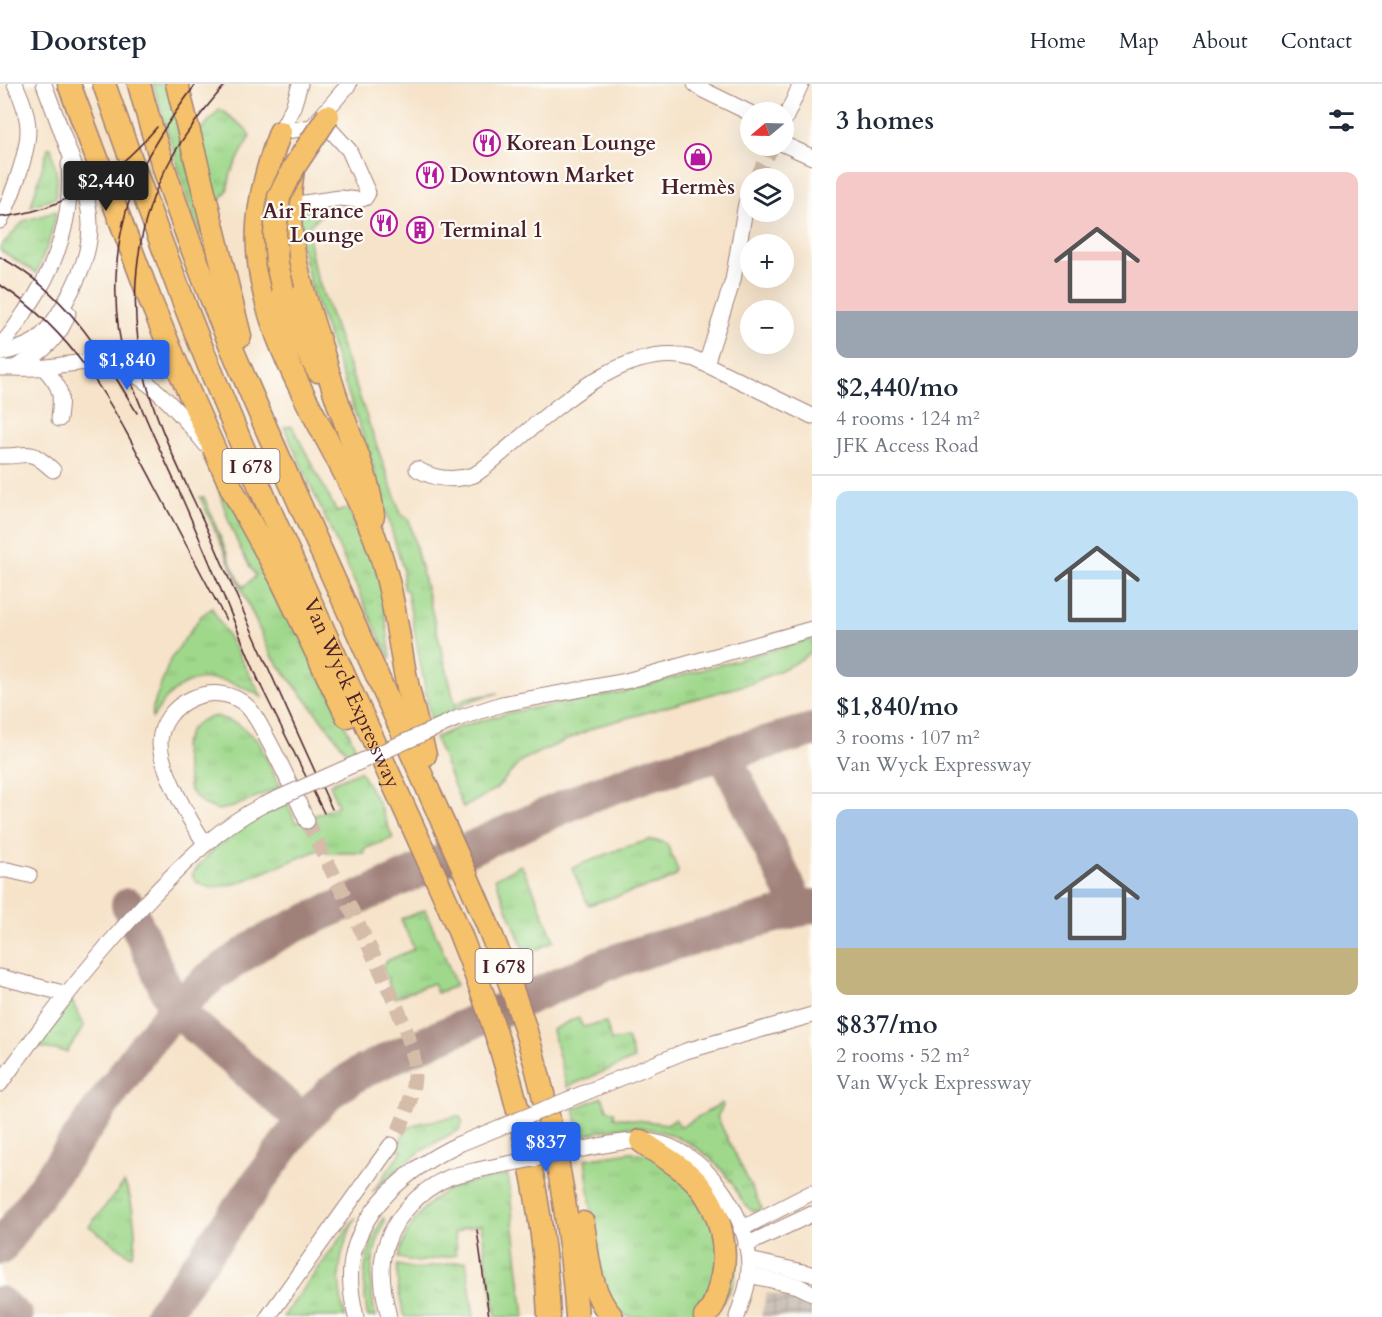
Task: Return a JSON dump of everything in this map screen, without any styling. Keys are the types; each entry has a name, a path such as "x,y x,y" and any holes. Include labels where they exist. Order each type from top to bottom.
{"highway":[{"path":"69,84 170,348 221,464 281,579 385,796 406,812"},
{"name":"Van Wyck Expressway","path":"104,84 178,290 214,378 270,509 455,921 489,1012 510,1079 536,1201 549,1317"},
{"path":"132,84 169,187"},
{"name":"Van Wyck Expressway","path":"139,84 169,187 258,410 487,921 510,982 531,1046 551,1126 568,1220 577,1317"},
{"path":"177,84 258,410"},
{"path":"322,118 303,139 297,153 292,174 290,206 292,241 299,280 342,415 371,494 375,539"},
{"path":"322,118 279,198 275,234 283,290 300,339 342,415"},
{"path":"280,132 266,177 258,225 260,263 269,307 302,394 359,501 375,539 392,595 403,664 438,812"},
{"path":"551,1126 581,1213 594,1286 602,1304 612,1317"},
{"path":"641,1142 678,1166 697,1182 710,1200 718,1218 725,1257 723,1276 710,1312 705,1317"},
{"path":"535,1317 528,1236 536,1201"}],"street":[{"path":"0,221 19,172 28,138 26,113 15,84"},
{"path":"7,368 38,354 56,337 65,323 90,242 90,220 83,188 44,84"},
{"path":"322,118 349,84"},
{"path":"280,132 322,118 355,84"},
{"path":"694,84 740,108"},
{"path":"793,102 801,84"},
{"path":"280,132 293,106 299,85"},
{"path":"290,206 340,198 359,200 365,198 368,193 349,150 328,128 322,118"},
{"path":"18,350 0,346 47,275 63,234 70,192 68,149"},
{"path":"794,149 812,157"},
{"path":"706,364 733,280 743,222"},
{"path":"0,354 18,350 33,342 47,330 79,278"},
{"path":"0,334 16,325"},
{"path":"417,469 439,478 474,475 586,386 632,362 654,356 689,357 812,416"},
{"path":"7,368 44,368 96,362 124,369 166,400 183,416 221,464"},
{"path":"44,368 60,389 59,419"},
{"path":"0,456 31,454 39,457 53,470"},
{"path":"0,1084 67,994 133,916 205,843 232,823 263,805 456,719 501,704 626,681 812,629"},
{"path":"205,843 192,823 168,773 160,742 165,724 175,710 198,696 224,694 242,702 249,708 275,754 307,820"},
{"path":"0,870 29,874"},
{"path":"0,977 67,994"},
{"path":"356,1317 350,1286 351,1264 358,1240 385,1197 413,1171 434,1157 459,1144 686,1051 812,1015"},
{"path":"389,1317 382,1279 383,1257 389,1238 399,1219 428,1188 452,1176 487,1168 599,1146 641,1142 662,1144 685,1155 711,1176 727,1198 741,1228 748,1260 746,1289 736,1317"},
{"path":"268,1317 391,1145"},
{"path":"741,1228 811,1193"},
{"path":"748,1260 812,1214"},
{"path":"748,1260 812,1274"},
{"path":"748,1260 812,1293"}],"shaded area":[{"path":"767,1293 812,1303 812,1317 761,1317"}],"green space":[{"path":"153,84 168,84 204,233 201,235 190,206"},
{"path":"220,109 246,129 250,136 231,173 227,191 218,203 198,133"},
{"path":"51,147 57,177 56,197 31,206 48,148"},
{"path":"300,205 320,208 323,213 310,225 309,241 314,268 401,514 409,520 455,704 469,698 498,693 473,700 431,721 407,590 403,589 403,569 369,453 312,290 301,244"},
{"path":"57,211 49,242 36,273 0,250 0,247 24,221"},
{"path":"292,426 337,512 348,508 360,533 363,551 369,545 381,585 391,658 388,656 284,427"},
{"path":"214,473 282,588 358,753 350,756 271,655 200,497 204,497 243,587 256,576 236,539"},
{"path":"212,608 262,697 230,682 215,679 201,680 187,683 174,691 152,719 153,707 170,660 201,616"},
{"path":"812,639 812,652 794,664 752,683 598,726 522,760 496,789 463,808 435,738 459,727 512,712 618,693"},
{"path":"216,716 238,724 259,742 280,787 233,807 218,810 203,804 190,791 183,746 190,730 202,720"},
{"path":"360,771 379,804 393,838 364,849 365,853 326,853 323,848 238,883 211,888 197,883 192,875 211,852 234,832 287,803 296,823 338,806 330,784"},
{"path":"650,840 667,844 678,871 676,876 661,883 588,905 572,868 625,847"},
{"path":"521,865 554,941 526,955 495,878"},
{"path":"425,910 456,986 437,993 433,983 394,998 382,966 387,961 414,949 401,919"},
{"path":"72,1001 84,1026 67,1052 38,1047"},
{"path":"578,1017 583,1027 606,1022 611,1041 627,1038 634,1059 567,1087 552,1030"},
{"path":"602,1097 607,1109 614,1112 614,1117 667,1124 675,1119 681,1127 722,1103 723,1106 717,1117 762,1209 754,1211 750,1209 719,1167 694,1146 680,1138 649,1129 632,1127 580,1136 574,1109"},
{"path":"459,1116 463,1122 459,1130 412,1157 372,1193 402,1151 396,1148 406,1129 420,1123"},
{"path":"631,1152 659,1156 733,1237 737,1261 734,1281 724,1299 708,1317 627,1317 616,1308 601,1283 585,1159"},
{"path":"508,1175 524,1317 496,1317 481,1225 454,1232 456,1255 418,1262 398,1258 412,1224 437,1197 458,1186"},
{"path":"124,1183 130,1198 134,1220 135,1242 131,1256 89,1226"},
{"path":"356,1217 345,1242 340,1266 340,1290 345,1317 283,1317"},
{"path":"383,1218 385,1221 376,1245 371,1280 376,1317 368,1317 364,1290 365,1266"},
{"path":"466,1261 474,1317 404,1317 398,1289 397,1265 417,1269"}],"taxiway":[{"path":"0,1248 146,1044 175,1009 207,980 259,944 586,797 651,774 812,730"},
{"path":"724,754 800,910"},
{"path":"128,905 175,1009 303,1120"},
{"path":"160,1317 303,1120 332,1091 358,1074 606,964 649,950 812,906"},
{"path":"0,1303 16,1317"}],"tunnel":[{"path":"762,168 767,156"},
{"path":"307,821 381,972 402,1019 411,1047 414,1063 411,1095 405,1116 391,1145"}],"tram line":[{"path":"196,84 157,140 135,185 126,211 117,264 117,319 121,346 139,402 189,513 261,686"},
{"path":"226,84 197,119 178,147 159,183 149,211 141,239 135,298 140,356 153,405 169,446 332,809"},
{"path":"0,217 46,207 87,188 124,160 157,127"},
{"path":"0,257 24,271 63,305 95,345 137,413"},
{"path":"0,285 51,326 91,375 124,429 226,620"},
{"path":"257,678 324,813"},
{"path":"477,1230 489,1317"}],"place":[{"name":"Korean Lounge","path":"487,143"},
{"name":"Hermès","path":"698,157"},
{"name":"Downtown Market","path":"430,175"},
{"name":"Air France Lounge","path":"384,223"},
{"name":"Terminal 1","path":"420,230"}]}
